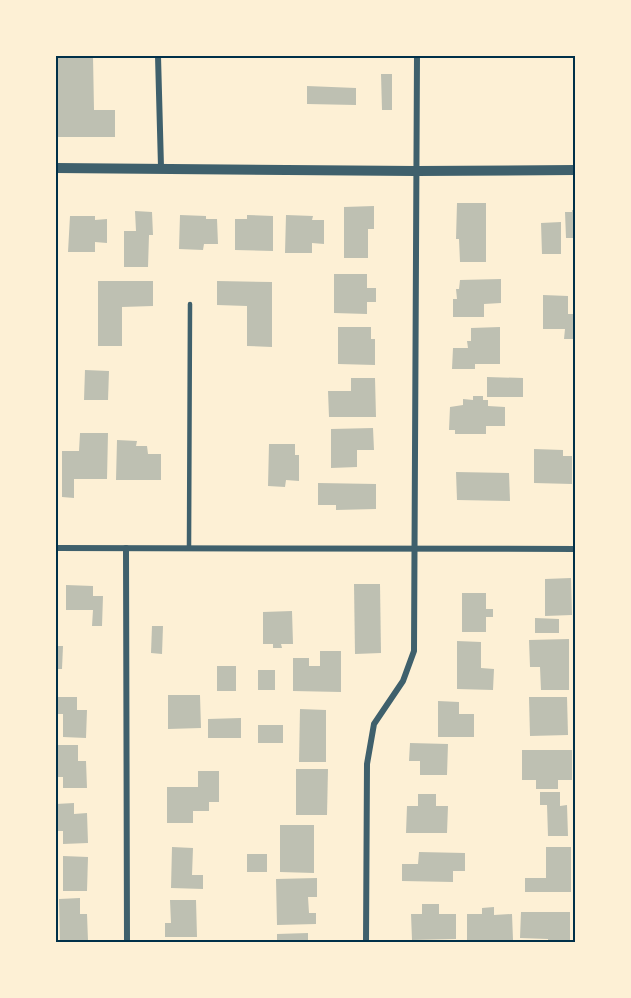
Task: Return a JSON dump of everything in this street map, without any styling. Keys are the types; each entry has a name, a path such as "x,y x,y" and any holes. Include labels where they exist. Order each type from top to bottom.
{"street":[{"path":"158,56 161,167"},
{"path":"366,942 367,764 374,724 404,681 414,651 417,56"},
{"path":"56,168 576,170"},
{"path":"56,548 576,549"},
{"path":"126,548 127,942"}],"lane":[{"path":"189,548 190,304"}],"building":[{"path":"56,56 93,56 94,110 115,110 115,137 56,137"},
{"path":"381,74 392,74 392,110 382,110"},
{"path":"307,86 356,88 356,105 307,104"},
{"path":"457,203 486,203 486,262 460,262 459,239 456,239"},
{"path":"374,206 374,229 368,229 368,258 344,258 344,207"},
{"path":"576,210 576,238 566,238 565,212 572,212"},
{"path":"135,211 152,212 153,235 149,235 148,267 124,267 124,231 136,231"},
{"path":"180,215 206,216 206,219 217,219 218,244 204,244 203,250 179,249"},
{"path":"247,215 273,216 273,251 235,250 235,219 247,219"},
{"path":"286,215 313,216 312,220 324,220 324,244 312,243 312,253 285,253"},
{"path":"70,216 95,216 95,220 107,219 107,243 95,242 95,252 68,252"},
{"path":"561,222 561,254 542,254 541,223"},
{"path":"334,274 367,274 367,288 376,288 376,302 367,302 367,314 334,313"},
{"path":"501,279 501,303 484,304 484,317 453,317 453,299 457,299 456,289 459,289 460,280"},
{"path":"98,281 153,281 153,306 122,307 122,346 98,346"},
{"path":"217,281 272,282 272,347 247,346 247,306 217,305"},
{"path":"543,295 568,296 568,314 576,314 576,339 564,339 565,329 543,329"},
{"path":"338,327 371,327 371,339 375,339 375,365 338,364"},
{"path":"500,327 500,364 475,364 475,369 452,369 453,348 468,348 467,341 471,341 471,328"},
{"path":"85,370 109,371 108,400 84,400"},
{"path":"487,377 523,378 523,397 487,397"},
{"path":"351,378 375,378 376,417 329,417 328,391 351,391"},
{"path":"473,396 483,396 483,400 488,400 488,406 505,407 505,426 486,426 486,434 455,434 455,430 449,430 450,407 463,405 463,399 473,400"},
{"path":"373,428 374,450 357,450 357,467 331,468 331,429"},
{"path":"80,433 108,433 107,479 74,479 74,498 62,497 62,451 79,451"},
{"path":"117,440 137,441 136,446 147,446 148,454 161,454 161,480 116,480"},
{"path":"269,444 295,444 295,455 299,455 299,481 286,480 285,487 268,486"},
{"path":"534,449 563,450 563,456 572,456 572,484 534,483"},
{"path":"456,472 509,473 510,501 457,500"},
{"path":"318,483 376,484 376,509 336,510 336,505 318,505"},
{"path":"571,578 572,615 545,616 545,579"},
{"path":"354,584 380,584 381,653 355,654"},
{"path":"66,585 93,586 93,596 103,596 102,626 92,626 93,610 66,610"},
{"path":"462,593 486,593 486,609 493,609 493,617 486,617 486,632 462,632"},
{"path":"292,611 293,644 281,644 282,648 273,648 273,644 263,644 263,612"},
{"path":"535,618 559,619 559,633 535,633"},
{"path":"152,626 163,626 162,654 151,653"},
{"path":"569,639 569,690 541,690 540,667 530,667 529,640"},
{"path":"457,641 481,642 481,668 494,669 493,690 457,689"},
{"path":"56,646 63,646 62,669 56,669"},
{"path":"320,651 341,651 341,692 293,691 293,658 309,658 309,666 320,666"},
{"path":"217,666 236,666 236,691 217,691"},
{"path":"258,670 275,670 275,690 258,690"},
{"path":"168,695 200,695 201,728 168,729"},
{"path":"56,697 77,697 77,710 87,710 86,738 63,737 63,714 56,714"},
{"path":"529,697 567,697 568,735 530,736"},
{"path":"438,701 459,702 459,714 474,714 474,737 438,737"},
{"path":"300,709 326,710 326,762 299,762"},
{"path":"241,718 241,738 208,738 208,719"},
{"path":"258,725 283,725 283,743 258,743"},
{"path":"410,743 448,744 447,775 420,775 420,761 409,761"},
{"path":"56,745 78,745 78,761 86,761 87,788 63,788 63,777 56,777"},
{"path":"522,750 572,750 572,780 558,780 558,789 536,789 536,780 522,780"},
{"path":"296,769 328,769 327,815 296,815"},
{"path":"198,771 219,771 219,802 209,802 209,811 193,811 193,823 167,823 167,787 198,787"},
{"path":"540,792 560,792 560,806 567,805 568,836 548,836 547,805 540,805"},
{"path":"418,794 436,794 436,806 448,806 447,833 406,833 407,806 418,806"},
{"path":"74,803 74,814 87,813 88,843 63,844 63,831 56,831 56,804"},
{"path":"280,825 314,825 314,873 280,872"},
{"path":"172,847 193,848 192,875 203,875 203,889 171,888"},
{"path":"546,847 571,847 571,892 525,892 525,878 546,878"},
{"path":"419,852 465,853 465,871 453,871 453,882 402,881 402,864 418,864"},
{"path":"247,854 267,854 267,872 247,872"},
{"path":"63,856 88,857 87,891 63,891"},
{"path":"317,878 317,897 308,897 309,913 316,913 316,924 277,925 276,879"},
{"path":"80,898 80,914 87,914 88,941 60,942 59,899"},
{"path":"170,900 196,900 197,937 165,937 165,923 171,923"},
{"path":"422,904 439,904 439,914 456,914 456,939 412,940 411,914 422,914"},
{"path":"494,907 494,915 512,914 513,940 467,941 467,914 482,914 482,908"},
{"path":"521,912 570,912 570,942 520,938"},
{"path":"308,933 308,942 277,942 277,934"}]}
